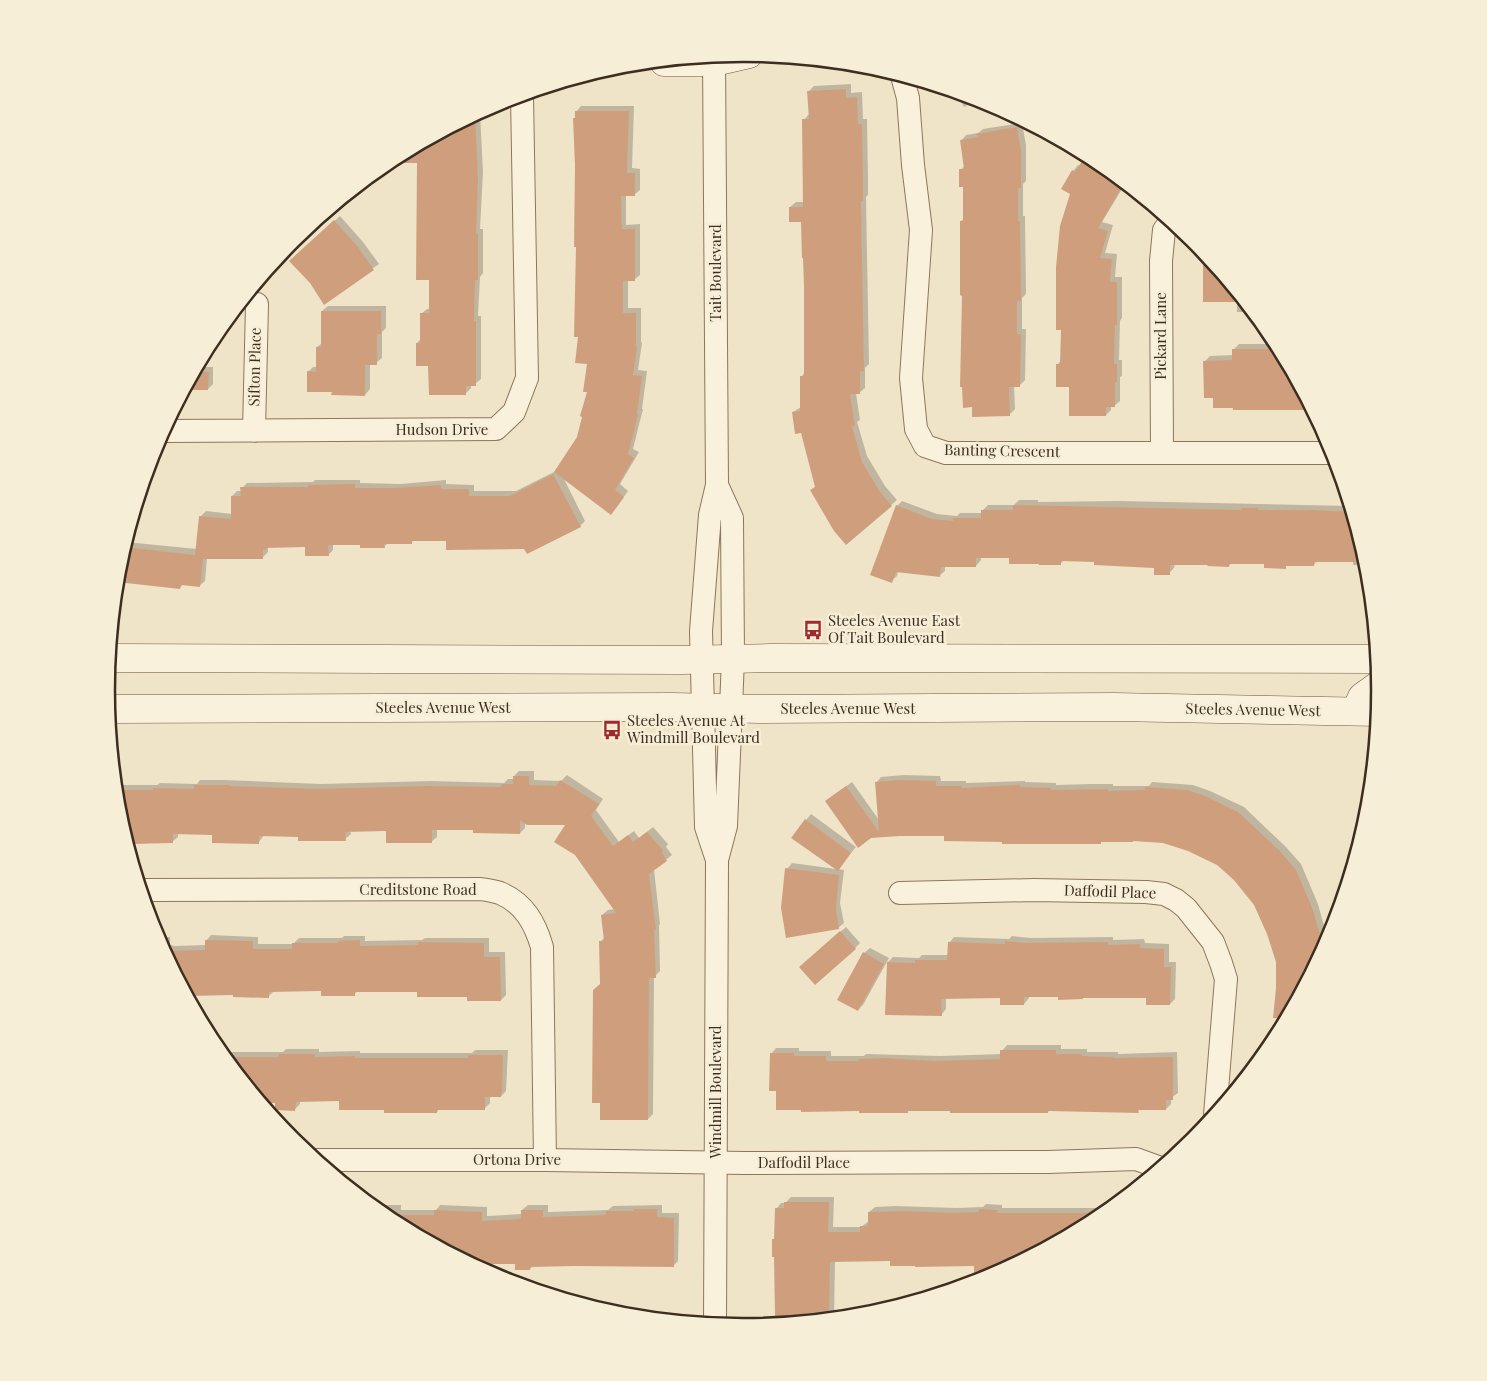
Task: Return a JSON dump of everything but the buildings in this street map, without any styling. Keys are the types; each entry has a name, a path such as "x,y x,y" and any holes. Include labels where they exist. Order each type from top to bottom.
{"main road":[{"path":"117,658 702,660 733,667 1370,659"},
{"path":"1367,712 1362,697 1371,691"},
{"name":"Steeles Avenue West","path":"116,709 704,707 1114,708 1367,712"}],"street":[{"name":"Tait Boulevard","path":"702,628 710,515 717,484 714,63"},
{"name":"Banting Crescent","path":"904,84 908,98 913,165 921,230 912,378 916,429 925,446 946,452 1325,454"},
{"name":"Hudson Drive","path":"172,431 496,429 514,412 527,378 522,103"},
{"name":"Pickard Lane","path":"1162,452 1161,261 1164,230 1167,226"},
{"name":"Sifton Place","path":"254,431 257,304"},
{"name":"Tait Boulevard","path":"717,484 732,518 733,667"},
{"name":"Windmill Boulevard","path":"702,628 706,827 717,860"},
{"name":"Windmill Boulevard","path":"715,1317 717,860 726,826 733,667"},
{"name":"Creditstone Road","path":"148,890 480,889 500,893 530,917 542,947 544,1160"},
{"name":"Daffodil Place","path":"900,893 1034,890 1128,892 1164,894 1176,900 1186,908 1213,942 1226,979 1216,1105"},
{"name":"Daffodil Place","path":"716,1163 1038,1162 1136,1159 1155,1166"},
{"name":"Ortona Drive","path":"326,1160 544,1160 716,1163"}],"place":[{"name":"Steeles Avenue East Of Tait Boulevard","path":"813,630"},
{"name":"Steeles Avenue At Windmill Boulevard","path":"612,730"}]}
